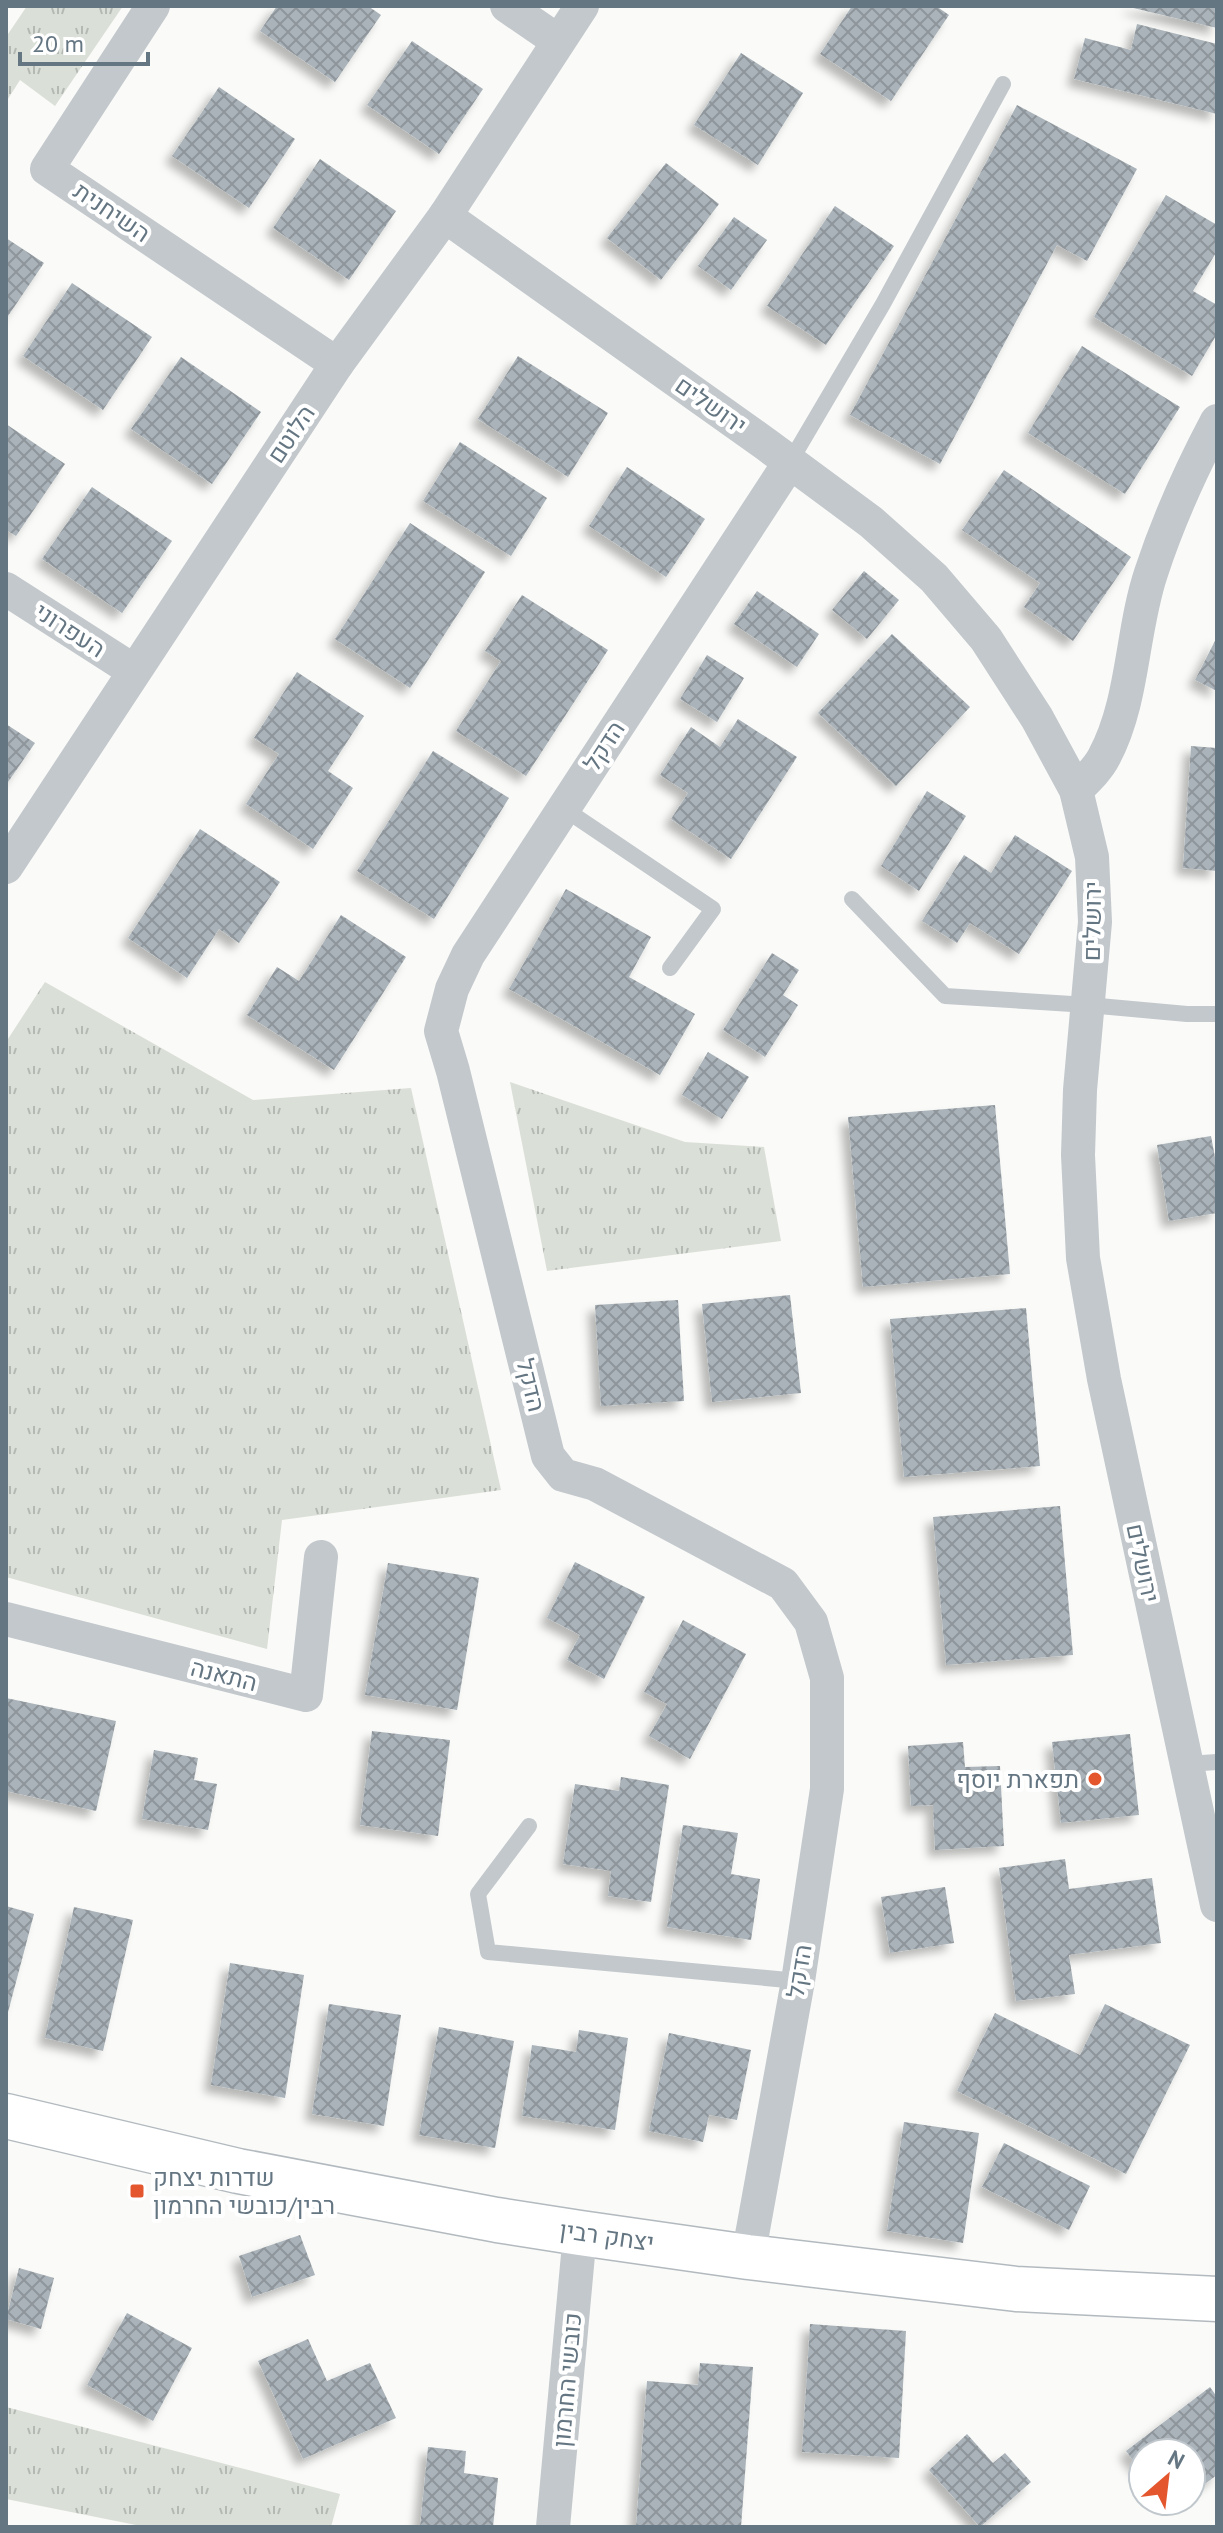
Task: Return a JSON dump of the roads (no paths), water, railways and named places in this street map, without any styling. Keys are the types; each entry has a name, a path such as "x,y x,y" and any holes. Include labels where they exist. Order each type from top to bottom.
{"street":[{"name":"השיחנית","path":"153,6 47,169 337,364"},
{"path":"507,6 558,41"},
{"name":"הלוטם","path":"6,867 337,364 445,216 582,6"},
{"name":"ירושלים","path":"445,216 790,462 871,522 934,578 986,639 1037,718 1076,790 1092,857 1095,922 1080,1090 1078,1155 1083,1258 1104,1379 1202,1763 1217,1905"},
{"path":"1076,790 1103,760 1121,721 1150,575 1191,471 1217,421"},
{"name":"הדקל","path":"748,2257 798,1981 827,1789 827,1678 811,1622 783,1584 595,1484 563,1475 548,1456 441,1031 452,989 468,955 790,462"},
{"name":"העפרוני","path":"6,589 134,671"},
{"name":"התאנה","path":"6,1619 306,1695 321,1557"},
{"name":"יצחק רבין","path":"6,2116 238,2171 580,2233 748,2257 1016,2289 1217,2299"},
{"name":"כובשי החרמון","path":"553,2527 580,2233"}],"lane":[{"path":"790,462 883,304 1003,84"},
{"path":"563,808 713,909 670,968"},
{"path":"852,899 945,996 1217,1014"},
{"path":"529,1826 478,1894 488,1952 798,1981"}],"place":[{"name":"תפארת יוסף","path":"1095,1779"},
{"name":"שדרות יצחק רבין/כובשי החרמון","path":"137,2191"}]}
